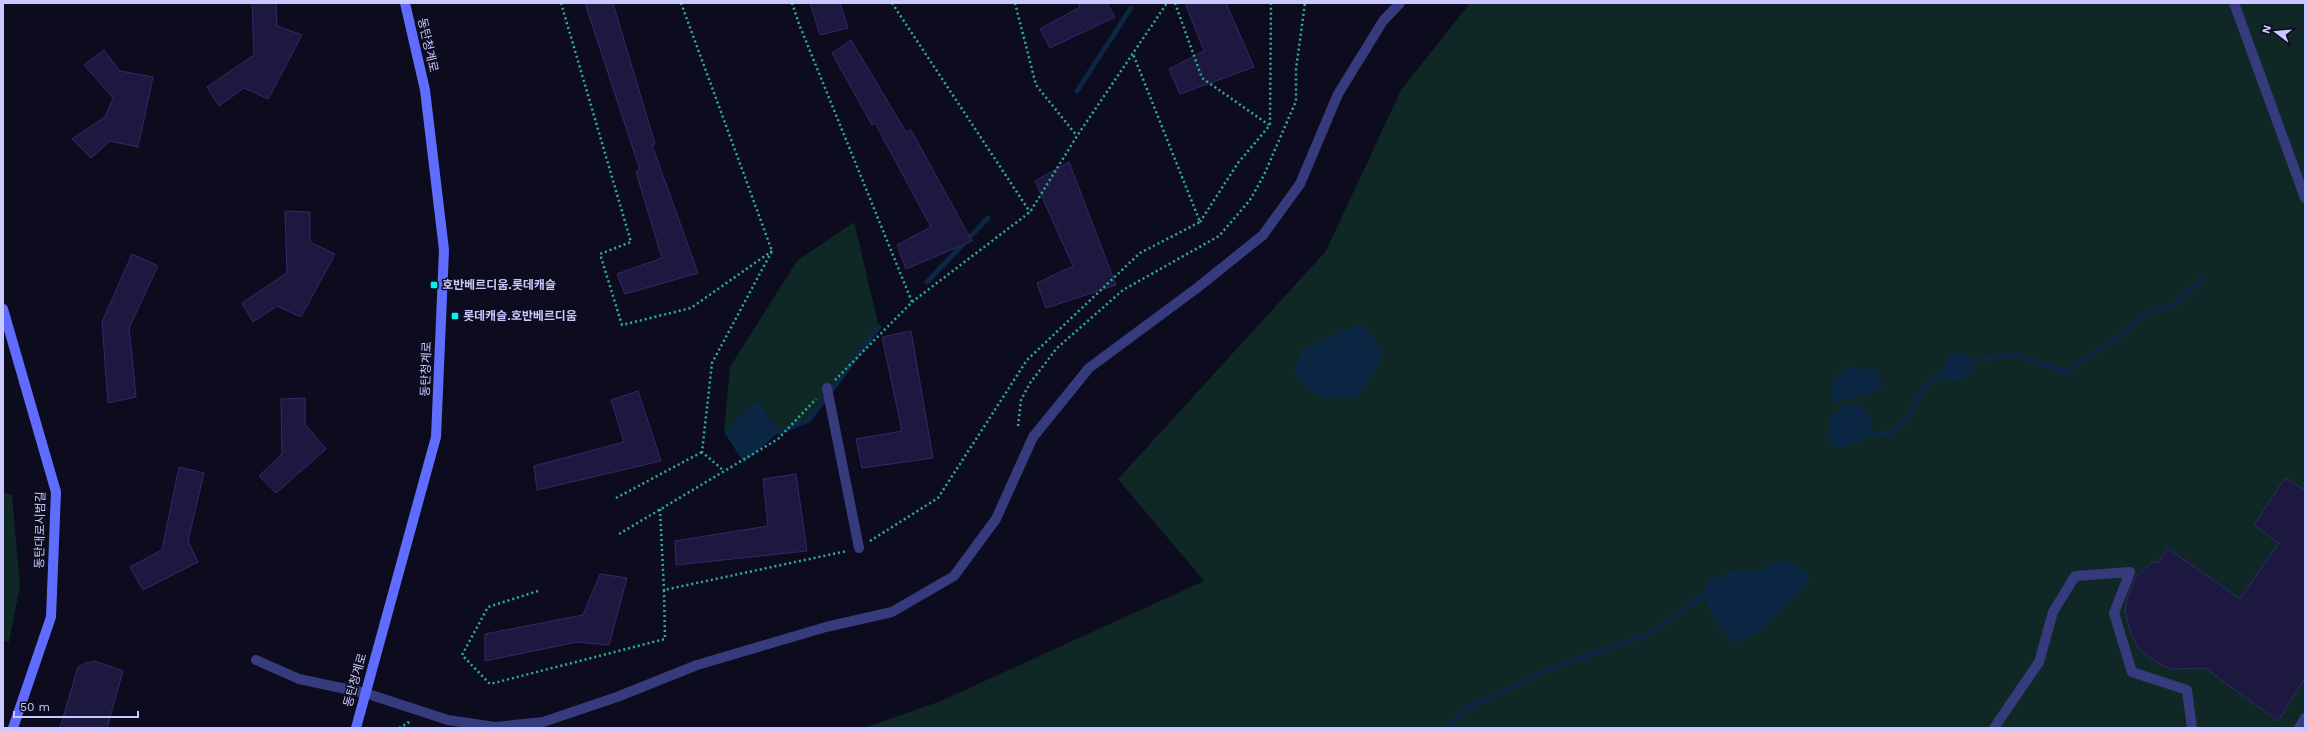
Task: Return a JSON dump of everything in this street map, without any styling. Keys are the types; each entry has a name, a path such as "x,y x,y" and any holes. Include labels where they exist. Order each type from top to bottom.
{"street":[{"name":"동탄청계로","path":"356,728 436,437 444,250 425,90 405,3"},
{"name":"동탄대로시범길","path":"3,309 56,492 51,617 12,728"}],"lane":[{"path":"256,660 299,678 365,693 448,720 495,727 543,722 617,697 697,666 826,628 892,612 954,576 996,519 1033,437 1090,368 1197,288 1263,235 1300,184 1338,94 1383,21 1400,3"},
{"path":"2234,3 2305,198"},
{"path":"827,388 859,548"},
{"path":"1994,728 2039,662 2053,612 2075,576 2130,572 2114,613 2132,672 2187,690 2192,728"},
{"path":"2299,728 2305,718"}],"path":[{"path":"561,3 631,242 600,254 622,325 691,308 772,251"},
{"path":"681,3 772,251 712,363 702,452"},
{"path":"792,3 799,24 912,302"},
{"path":"892,3 1030,212"},
{"path":"1014,3 1036,85 1077,136"},
{"path":"619,534 778,438 912,302 1030,212 1077,136 1167,3"},
{"path":"1175,3 1202,78 1270,125"},
{"path":"664,590 859,548 938,498 1027,360 1140,253 1200,222 1238,163 1270,125 1271,3"},
{"path":"1018,426 1021,400 1030,383 1057,348 1123,290 1219,236 1250,200 1273,154 1296,101 1296,69 1305,3"},
{"path":"1132,54 1200,222"},
{"path":"702,452 724,471"},
{"path":"616,498 702,452"},
{"path":"538,591 488,607 462,655 490,684 665,639 660,510"},
{"path":"399,728 408,723"}],"green space":[{"path":"1470,3 2305,3 2305,728 864,728 941,701 1204,581 1118,479 1326,251 1401,90"},
{"path":"854,222 879,327 809,420 779,432 757,400 724,432 730,367 797,261"},
{"path":"3,493 12,495 20,586 9,642 3,641"}],"water":[{"path":"1360,325 1367,327 1383,357 1357,397 1319,397 1298,379 1295,369 1302,349"},
{"path":"1965,352 1972,370 1969,374 1962,380 1958,381 1950,381 1941,375 1950,354"},
{"path":"1847,367 1878,370 1881,388 1865,395 1832,402 1833,379"},
{"path":"757,400 779,432 744,463 724,432"},
{"path":"1859,404 1871,422 1872,429 1870,434 1858,442 1839,448 1830,443 1829,434 1833,414 1842,407"},
{"path":"1781,560 1798,566 1809,576 1803,588 1779,610 1764,629 1737,643 1723,630 1709,608 1706,581 1733,571 1759,570"}],"building":[{"path":"252,3 276,3 277,26 302,35 268,99 244,88 219,106 207,87 254,55"},
{"path":"585,3 613,3 655,144 652,145 698,273 625,294 617,274 662,258 636,172 640,170"},
{"path":"810,3 840,3 848,28 820,35"},
{"path":"1078,3 1107,3 1115,17 1050,48 1040,29 1080,7"},
{"path":"1185,3 1226,3 1254,67 1180,94 1169,69 1204,51"},
{"path":"851,40 906,132 911,130 972,241 906,269 897,245 931,227 875,123 872,125 832,53"},
{"path":"104,50 120,71 153,77 138,147 110,141 91,158 72,139 105,117 113,98 84,65"},
{"path":"1069,162 1116,285 1046,308 1037,283 1073,266 1035,181"},
{"path":"285,211 310,212 310,242 335,254 301,317 277,306 253,322 242,303 287,273"},
{"path":"132,254 158,266 129,328 136,397 108,403 102,322"},
{"path":"911,331 933,458 862,468 856,439 902,431 882,337"},
{"path":"638,391 661,461 537,490 534,466 624,442 611,400"},
{"path":"305,398 305,424 326,449 276,493 259,476 282,454 281,399"},
{"path":"179,467 204,473 188,541 198,562 143,590 130,567 162,550"},
{"path":"796,474 807,551 676,565 675,541 768,526 763,479"},
{"path":"2285,478 2305,490 2305,678 2278,721 2205,668 2172,669 2161,665 2151,658 2138,648 2130,630 2125,611 2127,599 2135,578 2152,562 2159,562 2167,548 2240,599 2279,543 2254,525"},
{"path":"600,574 627,578 609,645 577,642 485,661 485,634 583,615"},
{"path":"95,661 123,671 107,728 60,728 78,667"}],"waterway":[{"path":"1077,91 1131,8"},
{"path":"927,282 988,218"},
{"path":"1968,361 2016,355 2070,373 2073,367 2113,341 2148,313 2177,303 2203,278"},
{"path":"779,432 809,420 879,327"},
{"path":"1871,435 1887,434 1898,428 1911,412 1925,387 1932,380 1941,375"},
{"path":"1446,728 1469,707 1548,670 1649,634 1704,595"}],"place":[{"name":"호반베르디움.롯데캐슬","path":"434,285"},
{"name":"롯데캐슬.호반베르디움","path":"455,316"}]}
